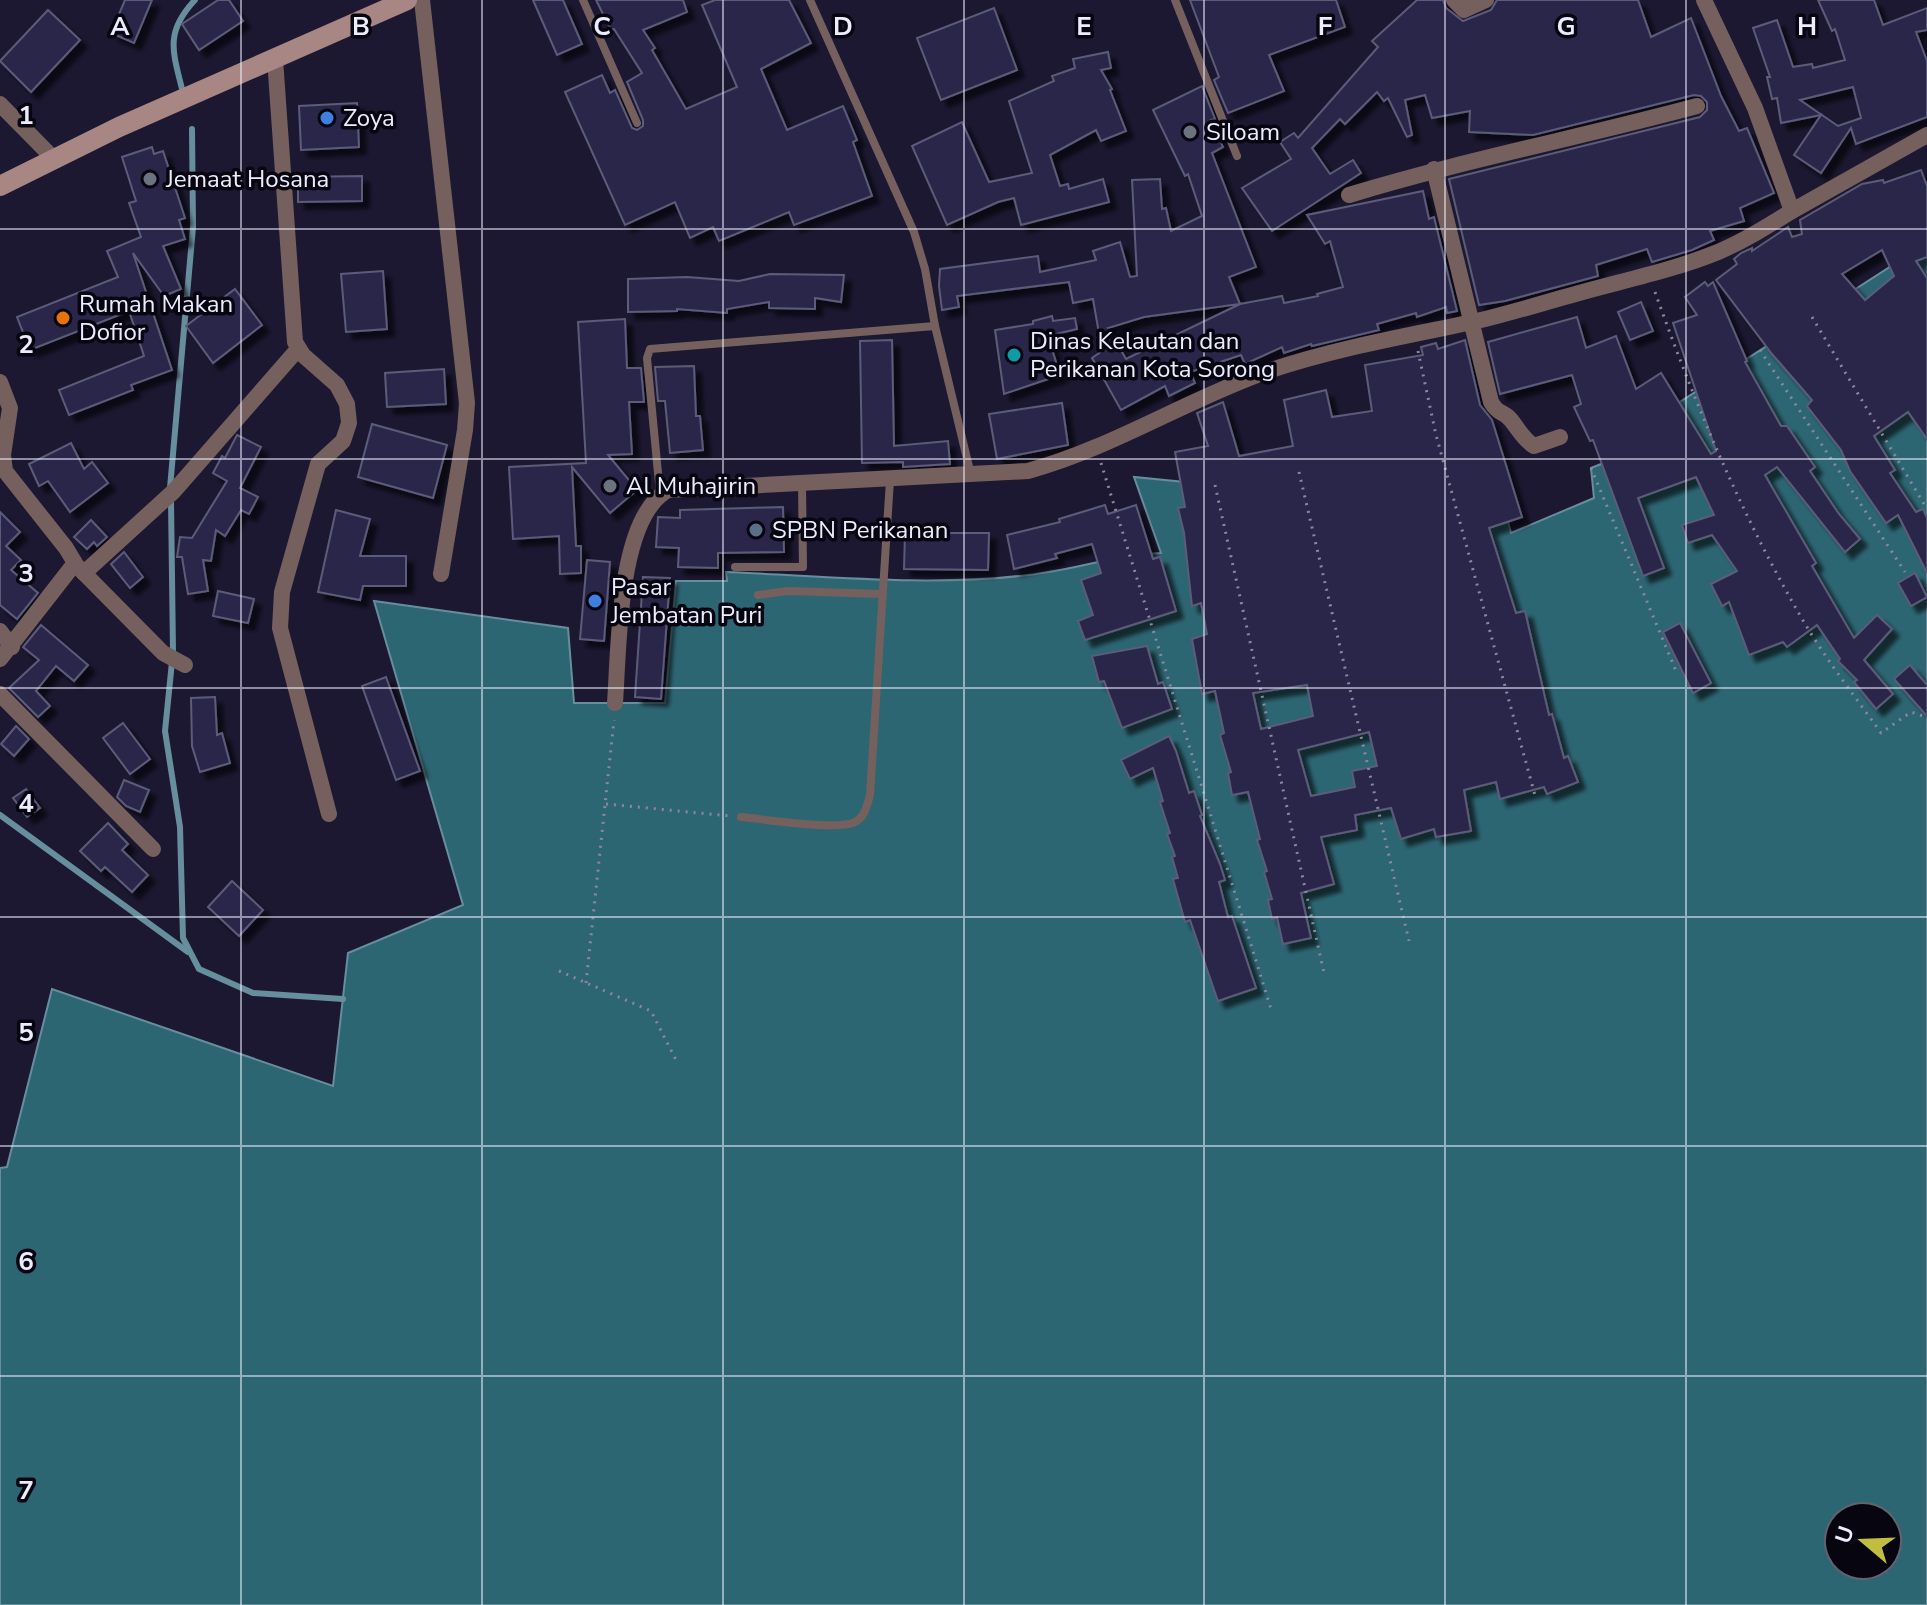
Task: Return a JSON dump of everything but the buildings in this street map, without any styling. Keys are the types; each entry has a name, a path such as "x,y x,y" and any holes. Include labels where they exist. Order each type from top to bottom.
{"main road":[{"path":"0,186 119,127 407,0"}],"street":[{"path":"422,0 467,403 441,574"},
{"path":"1454,0 1464,10 1486,0"},
{"path":"1704,0 1755,108 1792,211"},
{"path":"275,59 295,342 298,349 337,385 349,413 343,441 318,464 279,609 280,628 329,814"},
{"path":"0,104 55,160"},
{"path":"1349,195 1434,169 1579,138 1697,106"},
{"path":"615,703 625,575 631,547 640,525 660,494 676,489 1028,471 1096,448 1200,397 1269,371 1473,322 1716,252 1755,235 1927,135"},
{"path":"1434,169 1494,408 1509,416 1524,438 1534,446 1560,437"},
{"path":"6,653 79,568 174,491 298,349"},
{"path":"0,382 10,408 3,455 5,471 79,568 177,661"},
{"path":"0,631 6,653"},
{"path":"0,694 153,849"}],"lane":[{"path":"583,0 637,123"},
{"path":"810,0 914,232 971,476"},
{"path":"1175,0 1237,156"},
{"path":"660,494 647,358 650,349 935,326"},
{"path":"741,817 834,825 854,824 864,815 870,795 890,480"},
{"path":"735,567 803,567 802,484"},
{"path":"758,595 788,591 882,594"}],"path":[{"path":"1648,274 1692,394 1755,533 1802,620 1881,733 1911,712 1923,716"},
{"path":"1812,317 1927,509"},
{"path":"1414,334 1436,435 1536,799"},
{"path":"1760,350 1905,572"},
{"path":"1096,448 1271,1009"},
{"path":"1591,468 1676,671"},
{"path":"1299,472 1409,941"},
{"path":"1215,485 1324,973"},
{"path":"586,983 615,703"},
{"path":"606,804 741,817"},
{"path":"559,971 651,1011 678,1064"}],"shaded area":[{"path":"1927,243 1927,1605 0,1605 0,1168 7,1167 52,989 333,1086 348,953 463,905 374,601 568,628 574,703 665,703 676,581 727,581 726,572 877,580 990,578 1045,573 1161,553 1134,477 1215,485 1480,417 1511,533 1594,498 1591,468 1677,434 1672,407"}],"waterway":[{"path":"183,93 174,54 175,33 195,0"},
{"path":"170,488 193,227 192,129"},
{"path":"171,501 173,652 165,731 180,827 183,938 199,969 253,993 343,999"},
{"path":"0,815 188,952"}],"place":[{"name":"Zoya","path":"327,118"},
{"name":"Siloam","path":"1190,132"},
{"name":"Jemaat Hosana","path":"150,179"},
{"name":"Rumah Makan Dofior","path":"63,318"},
{"name":"Dinas Kelautan dan Perikanan Kota Sorong","path":"1014,355"},
{"name":"Al Muhajirin","path":"610,486"},
{"name":"SPBN Perikanan","path":"756,530"},
{"name":"Pasar Jembatan Puri","path":"595,601"}]}
